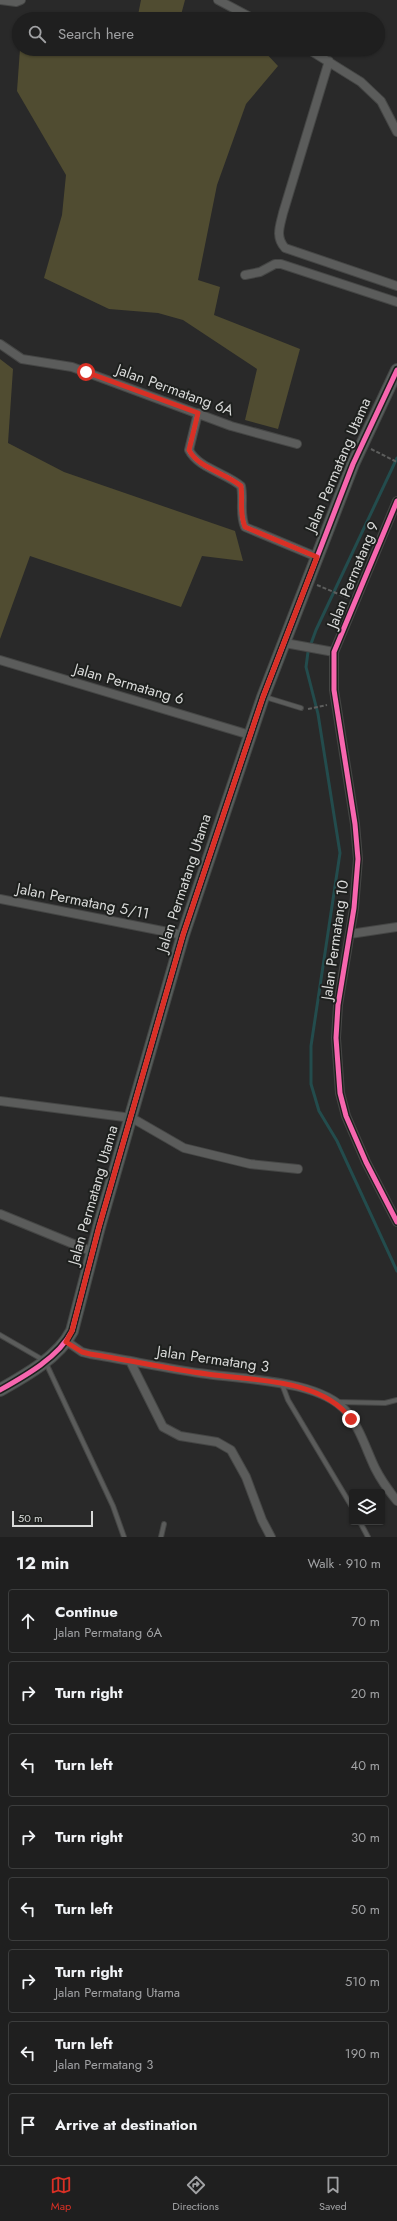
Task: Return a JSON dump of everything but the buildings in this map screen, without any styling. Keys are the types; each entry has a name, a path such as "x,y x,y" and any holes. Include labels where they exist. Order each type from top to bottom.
{"street":[{"path":"0,0 16,2 21,0"},
{"path":"218,0 241,12"},
{"path":"320,56 361,82 381,101 397,132"},
{"path":"329,61 282,219 279,242 285,248 397,286"},
{"path":"245,275 260,272 275,264 281,264 397,302"},
{"name":"Jalan Permatang 6A","path":"0,344 22,359 72,367 231,426 297,444"},
{"name":"Jalan Permatang Utama","path":"4,1386 45,1361 66,1342 72,1331 92,1252 132,1118 183,935 250,734 362,443 397,370"},
{"path":"198,413 189,450 191,454 204,464 241,486 242,494 240,510 245,527 317,557"},
{"name":"Jalan Permatang 9","path":"285,643 331,651 397,501"},
{"name":"Jalan Permatang 10","path":"331,651 334,690 355,824 358,859 354,908 338,1005 336,1038 340,1093 346,1116 366,1162 397,1222"},
{"name":"Jalan Permatang 6","path":"0,660 250,734"},
{"name":"Jalan Permatang 5/11","path":"0,898 183,935"},
{"path":"350,934 397,927"},
{"path":"0,1101 132,1118 184,1148 250,1164 298,1169"},
{"path":"0,1214 92,1252"},
{"name":"Jalan Permatang 3","path":"66,1342 82,1352 207,1374 282,1383 316,1393 336,1402 345,1411 356,1427 376,1469 397,1501"},
{"path":"130,1361 163,1427 180,1436 217,1442 231,1450 246,1477 262,1520 271,1537"}],"lane":[{"path":"263,697 301,708"},
{"path":"0,1335 45,1361 113,1506 124,1537"},
{"path":"282,1383 288,1400 349,1502"},
{"path":"336,1402 385,1403 397,1400"},
{"path":"161,1537 164,1524"},
{"path":"362,1525 368,1537"}],"path":[{"path":"362,443 397,462"},
{"path":"318,585 340,594"},
{"path":"310,710 328,704"}],"shaded area":[{"path":"141,0 185,0 182,12 139,12"},
{"path":"20,56 269,56 278,66 246,104 217,185 198,280 220,287 214,315 300,349 278,429 245,420 257,369 183,320 158,313 109,309 44,278 62,215 66,175 17,91"},
{"path":"0,359 13,369 8,443 64,472 235,531 243,561 202,556 181,607 30,556 0,639"}],"waterway":[{"path":"397,458 316,630 308,652 306,667 318,714 340,853 311,1046 311,1084 319,1111 337,1141 397,1271"}],"marked path":[{"path":"198,413 189,450 193,456 205,466 235,481 241,486 242,517 245,527 317,557"}],"cycle path":[{"path":"0,1390 20,1379 50,1357 59,1349 72,1331 99,1227 183,935 263,697 353,464 397,370"},
{"path":"397,501 334,652 334,690 355,824 358,859 354,908 338,1005 336,1038 340,1093 346,1116 366,1162 397,1222"}],"route":[{"path":"86,372 198,413 189,450 194,457 204,464 241,486 242,494 240,510 245,527 317,557 263,697 183,935 132,1118 99,1227 72,1331 66,1342 82,1352 90,1354 207,1374 282,1383 316,1393 336,1402 351,1419"}]}
